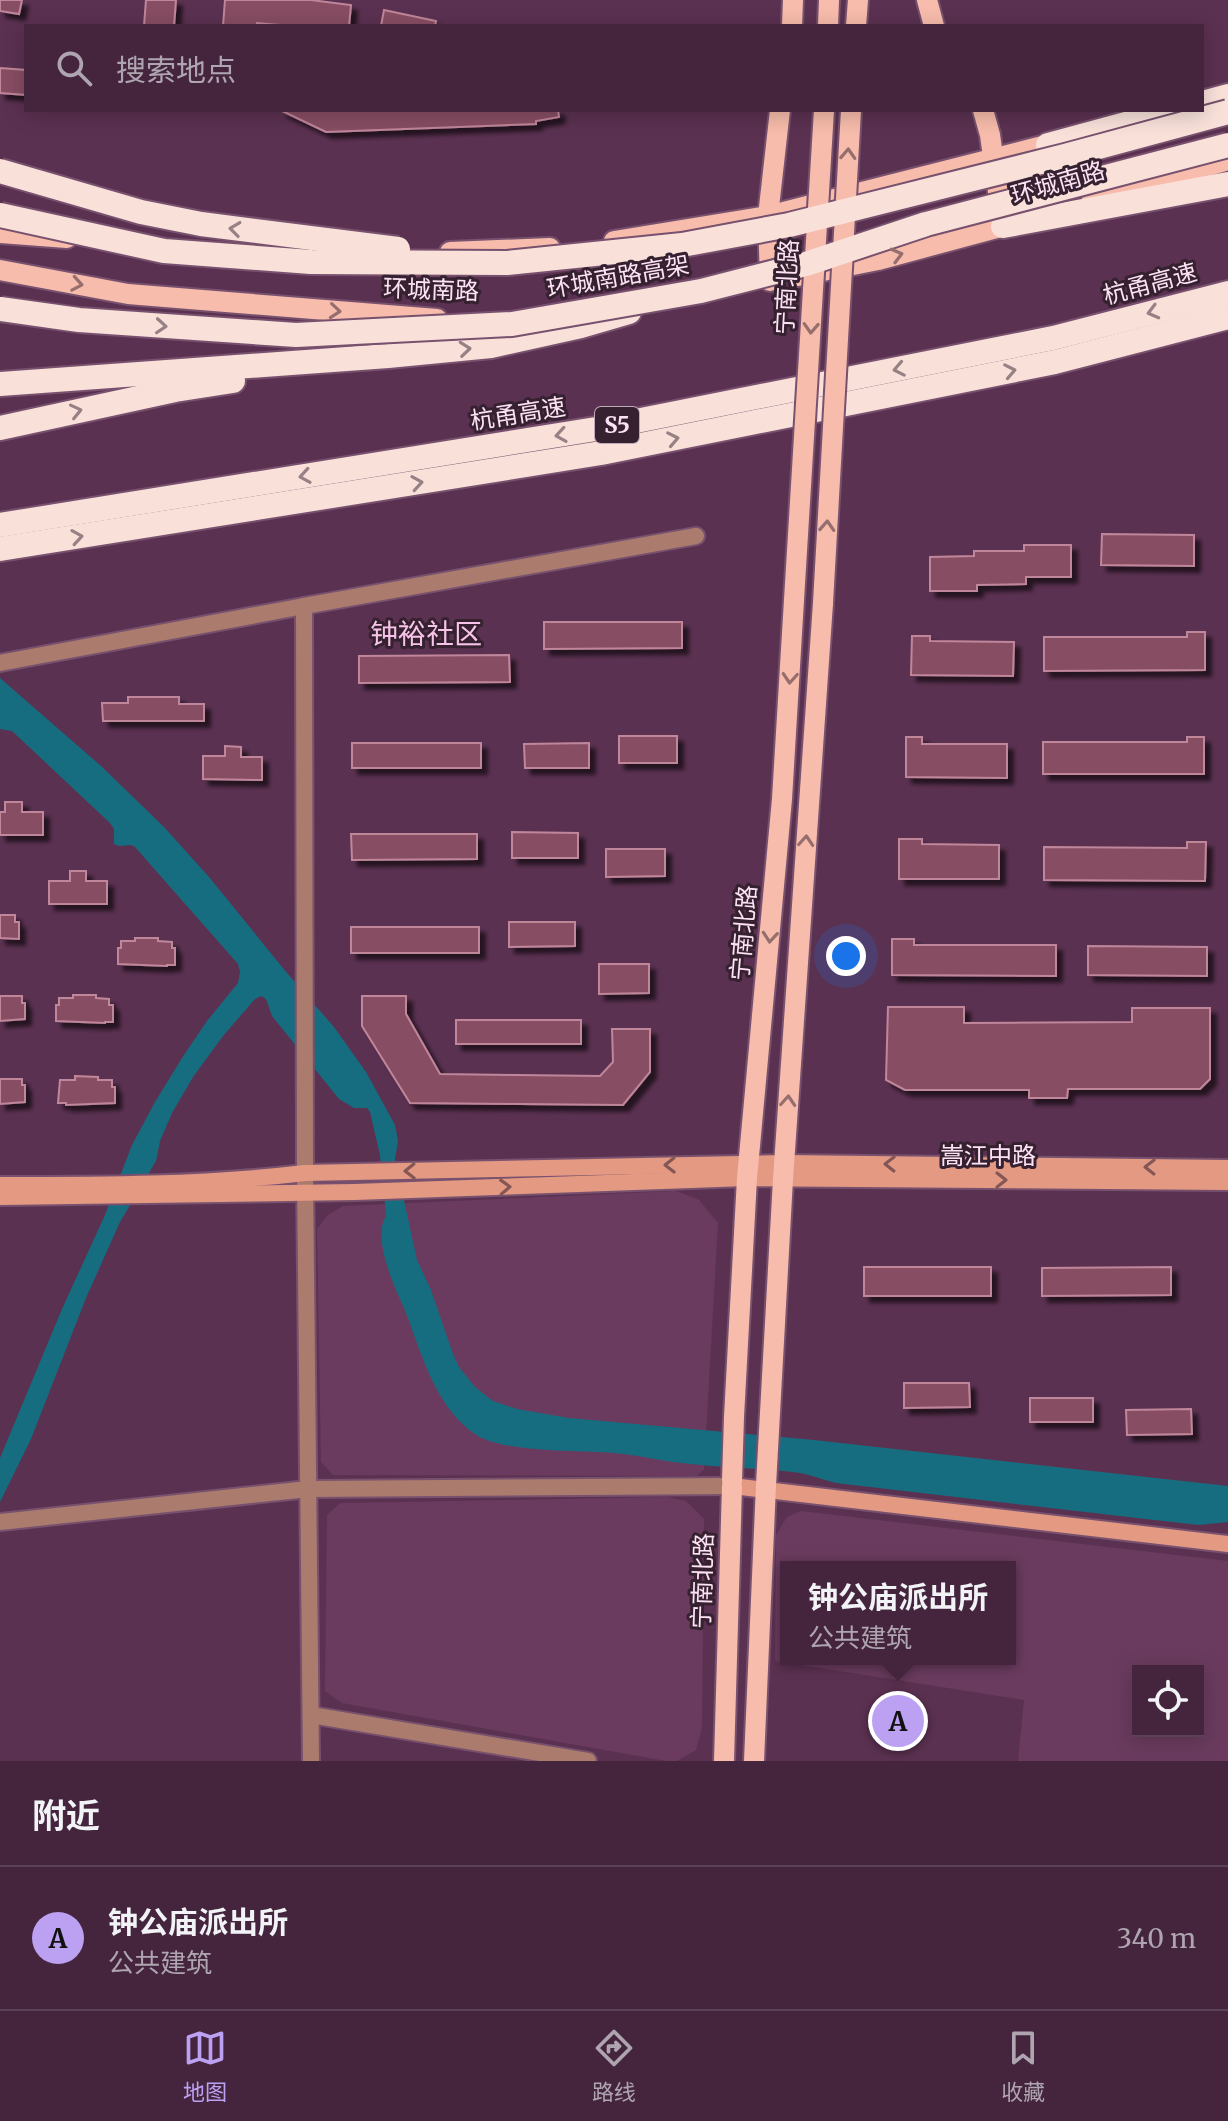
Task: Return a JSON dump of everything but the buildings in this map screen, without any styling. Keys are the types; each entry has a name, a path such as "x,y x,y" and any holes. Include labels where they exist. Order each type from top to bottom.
{"highway":[{"path":"1204,100 1228,96"},
{"path":"1048,145 1170,112"},
{"name":"环城南路高架","path":"0,215 164,251 311,262 507,263 682,245 789,225 1228,112"},
{"name":"环城南路高架","path":"0,309 79,320 296,335 512,324 701,291 806,264 926,224 1228,145"},
{"path":"0,171 141,212 201,224 507,263"},
{"path":"1003,226 1228,184"},
{"path":"0,384 491,346 581,326 701,291"},
{"name":"杭甬高速","path":"0,525 596,429 1053,338 1228,293"},
{"name":"S5","path":"0,549 601,453 1055,362 1228,317"},
{"path":"0,428 175,390 388,356"}],"main road":[{"path":"792,24 793,0"},
{"path":"828,24 829,0"},
{"path":"856,24 858,0"},
{"path":"927,0 933,24"},
{"path":"1204,99 1228,89"},
{"path":"770,281 768,216 780,112"},
{"name":"宁南北路","path":"724,1761 734,1417 748,1171 781,815 824,112"},
{"path":"754,1761 765,1487 783,1171 823,603 851,112"},
{"path":"983,112 1003,226"},
{"name":"环城南路","path":"0,233 248,250 406,253 580,247 768,216 1048,145 1155,112"},
{"name":"环城南路","path":"0,270 128,294 465,322 770,281 878,260 1228,160"}],"street":[{"path":"0,663 696,536"},
{"path":"304,606 305,1192 311,1761"},
{"name":"嵩江中路","path":"748,1171 1228,1168"},
{"path":"0,1185 229,1181 305,1173 748,1171"},
{"path":"0,1197 428,1190 748,1171"},
{"name":"嵩江中路","path":"783,1171 1228,1182"},
{"path":"2,1521 308,1489 732,1483 1228,1544"},
{"path":"311,1715 588,1761"}],"shaded area":[{"path":"676,1191 699,1200 718,1223 704,1469 697,1476 333,1475 321,1462 317,1229 328,1215 343,1206"},
{"path":"668,1497 686,1501 704,1519 702,1727 696,1750 677,1761 342,1703 325,1691 327,1515 340,1503"},
{"path":"801,1511 1228,1561 1228,1761 1018,1761 1024,1700 801,1665 1016,1665 1016,1561 780,1561 780,1662 775,1661 776,1535 787,1517"}],"water":[{"path":"0,678 101,766 164,827 334,1027 366,1072 395,1125 398,1141 395,1159 417,1260 453,1354 475,1387 493,1401 517,1409 569,1418 814,1440 1228,1486 1228,1522 1199,1525 836,1483 786,1471 681,1463 613,1453 521,1448 475,1434 449,1409 430,1377 390,1275 382,1237 386,1216 380,1155 370,1112 367,1108 354,1108 339,1099 272,1016 266,999 261,996 223,1036 172,1113 160,1141 156,1161 120,1222 86,1298 31,1439 0,1502 0,1458 132,1145 182,1058 238,983 240,972 238,964 135,847 114,844 114,829 110,823 12,731 0,729"}],"place":[{"name":"钟公庙派出所","path":"898,1721"}],"district":[{"name":"钟裕社区","path":"426,634"}]}
